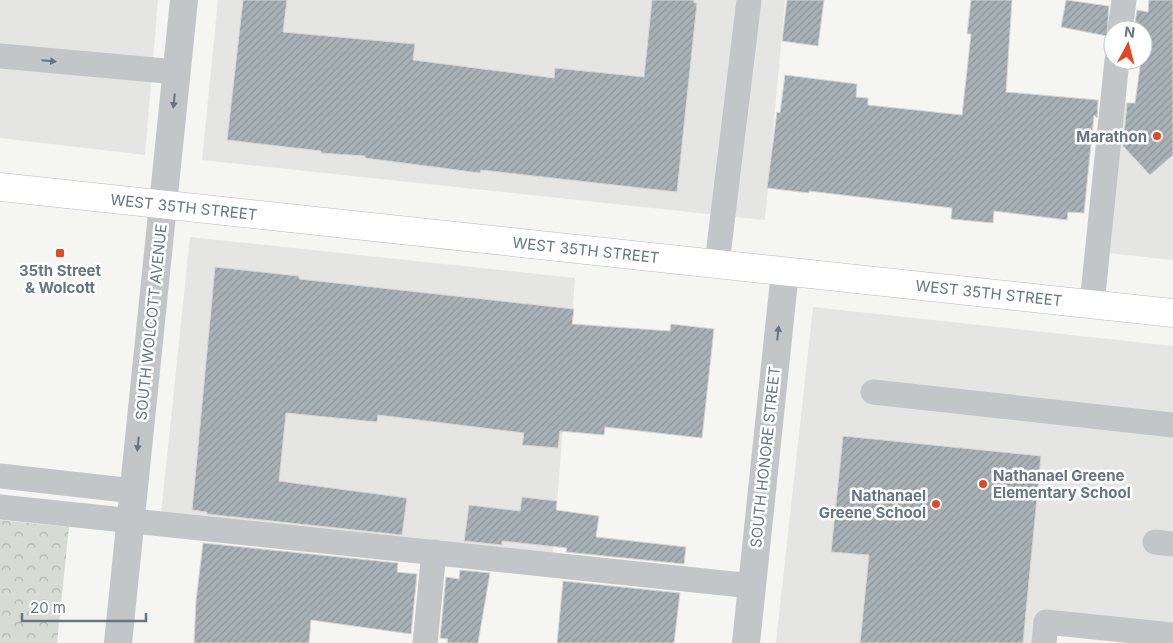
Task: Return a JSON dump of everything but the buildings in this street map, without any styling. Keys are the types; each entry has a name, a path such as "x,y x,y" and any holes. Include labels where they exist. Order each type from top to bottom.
{"main road":[{"name":"WEST 35TH STREET","path":"0,187 1173,313"}],"street":[{"name":"SOUTH WOLCOTT AVENUE","path":"118,643 184,0"},
{"name":"SOUTH HONORE STREET","path":"746,643 785,272"}],"lane":[{"path":"717,264 749,0"},
{"path":"1121,20 1124,0"},
{"path":"0,56 177,72"},
{"path":"1092,304 1116,70"},
{"path":"873,392 1173,425"},
{"path":"0,476 134,491"},
{"path":"0,506 752,586"},
{"path":"425,643 434,552"},
{"path":"1044,643 1046,622 1173,635"}],"shaded area":[{"path":"0,0 158,0 145,155 0,138"},
{"path":"218,0 785,0 765,220 202,160"},
{"path":"1113,101 1173,108 1173,260 1097,252"},
{"path":"190,237 575,278 552,565 160,523"},
{"name":"Nathanael Greene Elementary School","path":"813,307 1173,346 1173,635 1046,622 1044,643 776,643"}],"green space":[{"path":"0,520 69,527 57,643 0,643"}],"place":[{"name":"Marathon","path":"1157,136"},
{"name":"35th Street & Wolcott","path":"60,253"},
{"name":"Nathanael Greene Elementary School","path":"983,484"},
{"name":"Nathanael Greene School","path":"936,504"}]}
